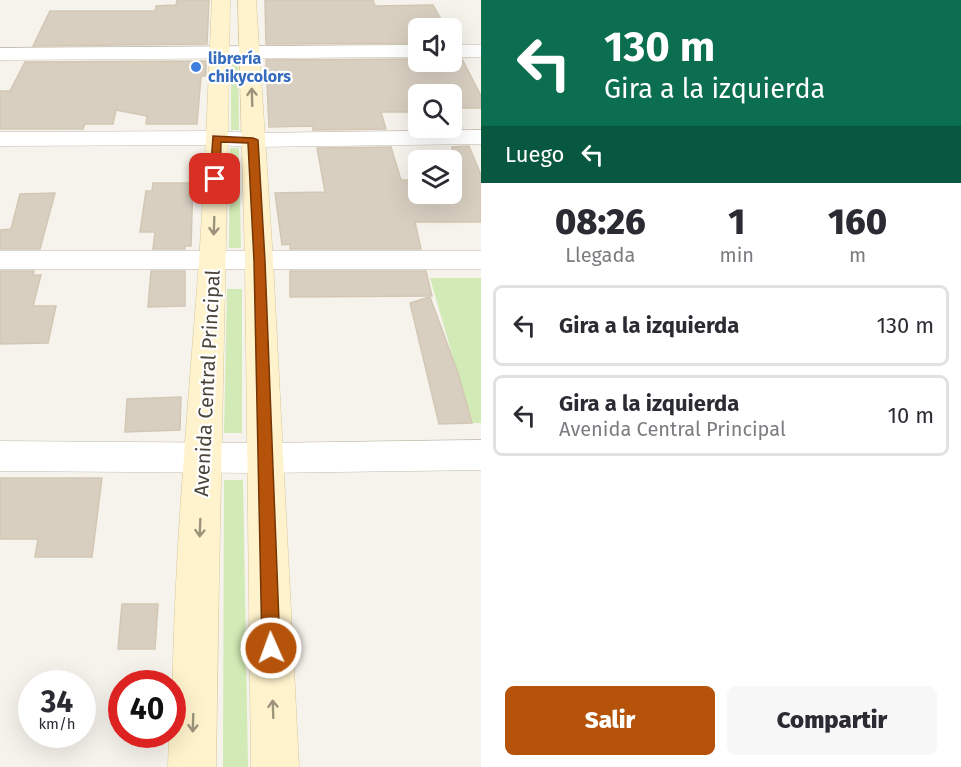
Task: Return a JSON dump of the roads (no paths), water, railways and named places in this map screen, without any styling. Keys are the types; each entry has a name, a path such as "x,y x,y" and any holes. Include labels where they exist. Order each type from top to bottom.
{"street":[{"name":"Avenida Central Principal","path":"192,767 202,457 221,53 221,0"},
{"path":"247,0 259,261 275,767"},
{"path":"0,54 408,51"},
{"path":"462,51 481,51"},
{"path":"0,139 217,138 253,140 481,137"},
{"path":"0,260 481,260"},
{"path":"0,456 264,458 481,455"}],"place":[{"name":"librería chikycolors","path":"196,67"}]}
